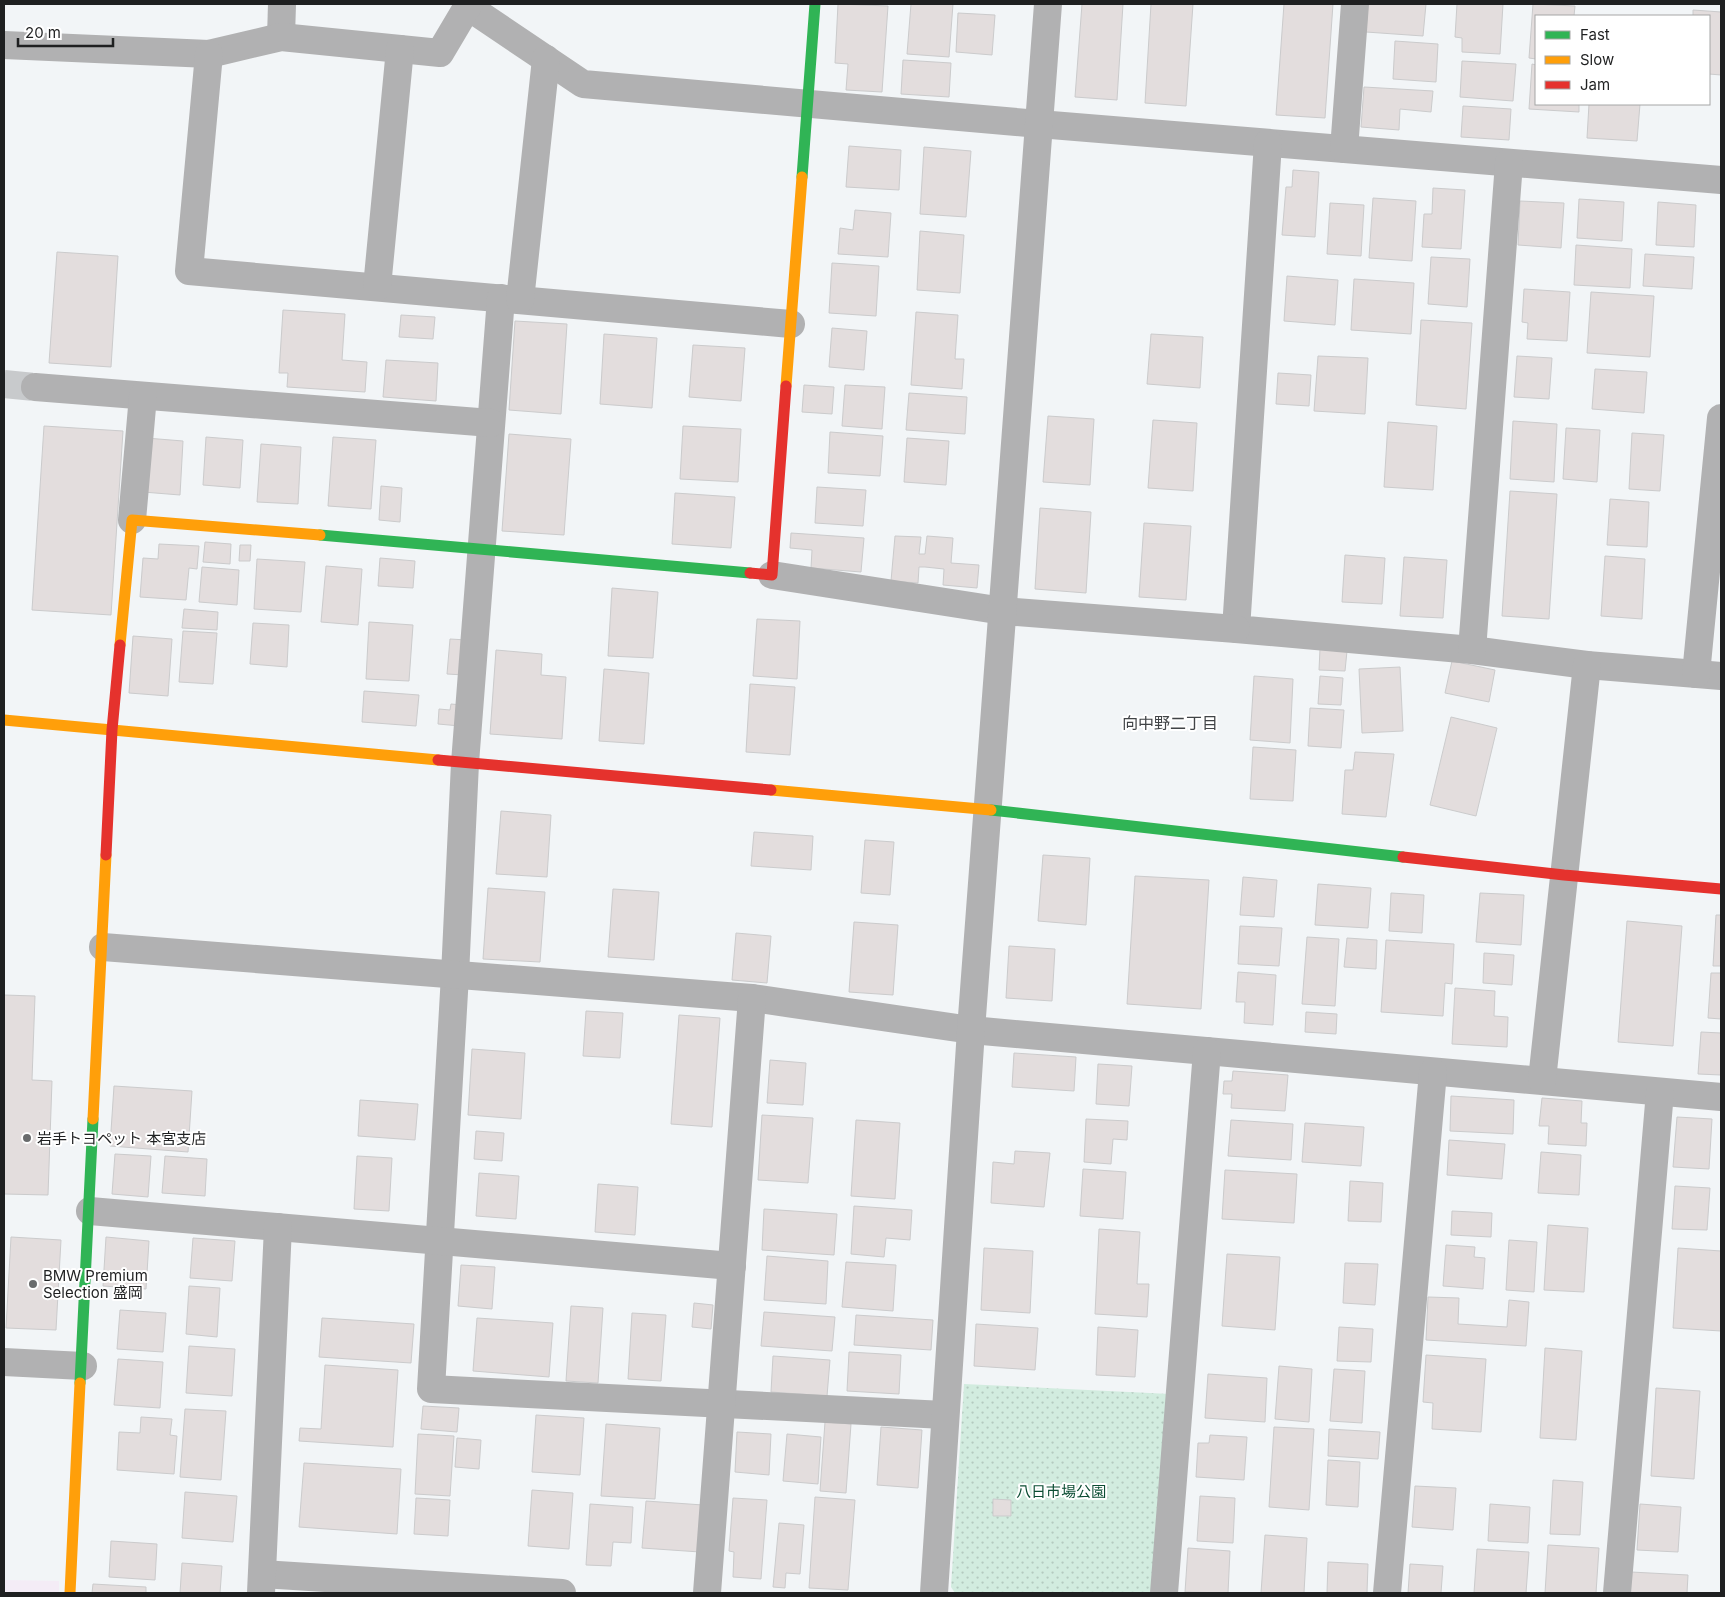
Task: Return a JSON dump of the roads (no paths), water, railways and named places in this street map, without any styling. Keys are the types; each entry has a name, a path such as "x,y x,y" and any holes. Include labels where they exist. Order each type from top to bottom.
{"street":[{"path":"281,37 282,4"},
{"path":"772,575 815,4"},
{"path":"934,1593 944,1415 971,1030 1048,4"},
{"path":"1344,149 1355,4"},
{"path":"4,45 209,54 281,37 440,53 468,5 582,84 1721,180"},
{"path":"377,287 400,49"},
{"path":"209,54 189,271 791,324"},
{"path":"546,59 491,423 480,548 465,763 441,1240 431,1389 944,1415"},
{"path":"1236,628 1268,143"},
{"path":"1472,650 1508,163"},
{"path":"35,388 491,423"},
{"path":"70,1593 83,1366 112,730 143,396"},
{"path":"132,520 480,548 772,575 1003,611 1236,628 1472,650 1587,665 1709,675 1721,418"},
{"path":"1542,1080 1587,665"},
{"path":"4,720 988,810 1564,875 1721,888"},
{"path":"103,947 752,998 971,1030 1721,1097"},
{"path":"707,1593 752,998"},
{"path":"1164,1593 1207,1051"},
{"path":"1387,1593 1433,1072"},
{"path":"1617,1593 1660,1092"},
{"path":"90,1211 732,1266"},
{"path":"278,1227 261,1584 562,1593"},
{"path":"4,1362 83,1366"}],"tunnel":[{"path":"4,384 35,387"}],"place":[{"name":"岩手トヨペット 本宮支店","path":"27,1138"},
{"name":"BMW Premium Selection 盛岡","path":"33,1284"}],"district":[{"name":"向中野二丁目","path":"1170,723"}],"park label":[{"name":"八日市場公園","path":"1061,1491"}]}
